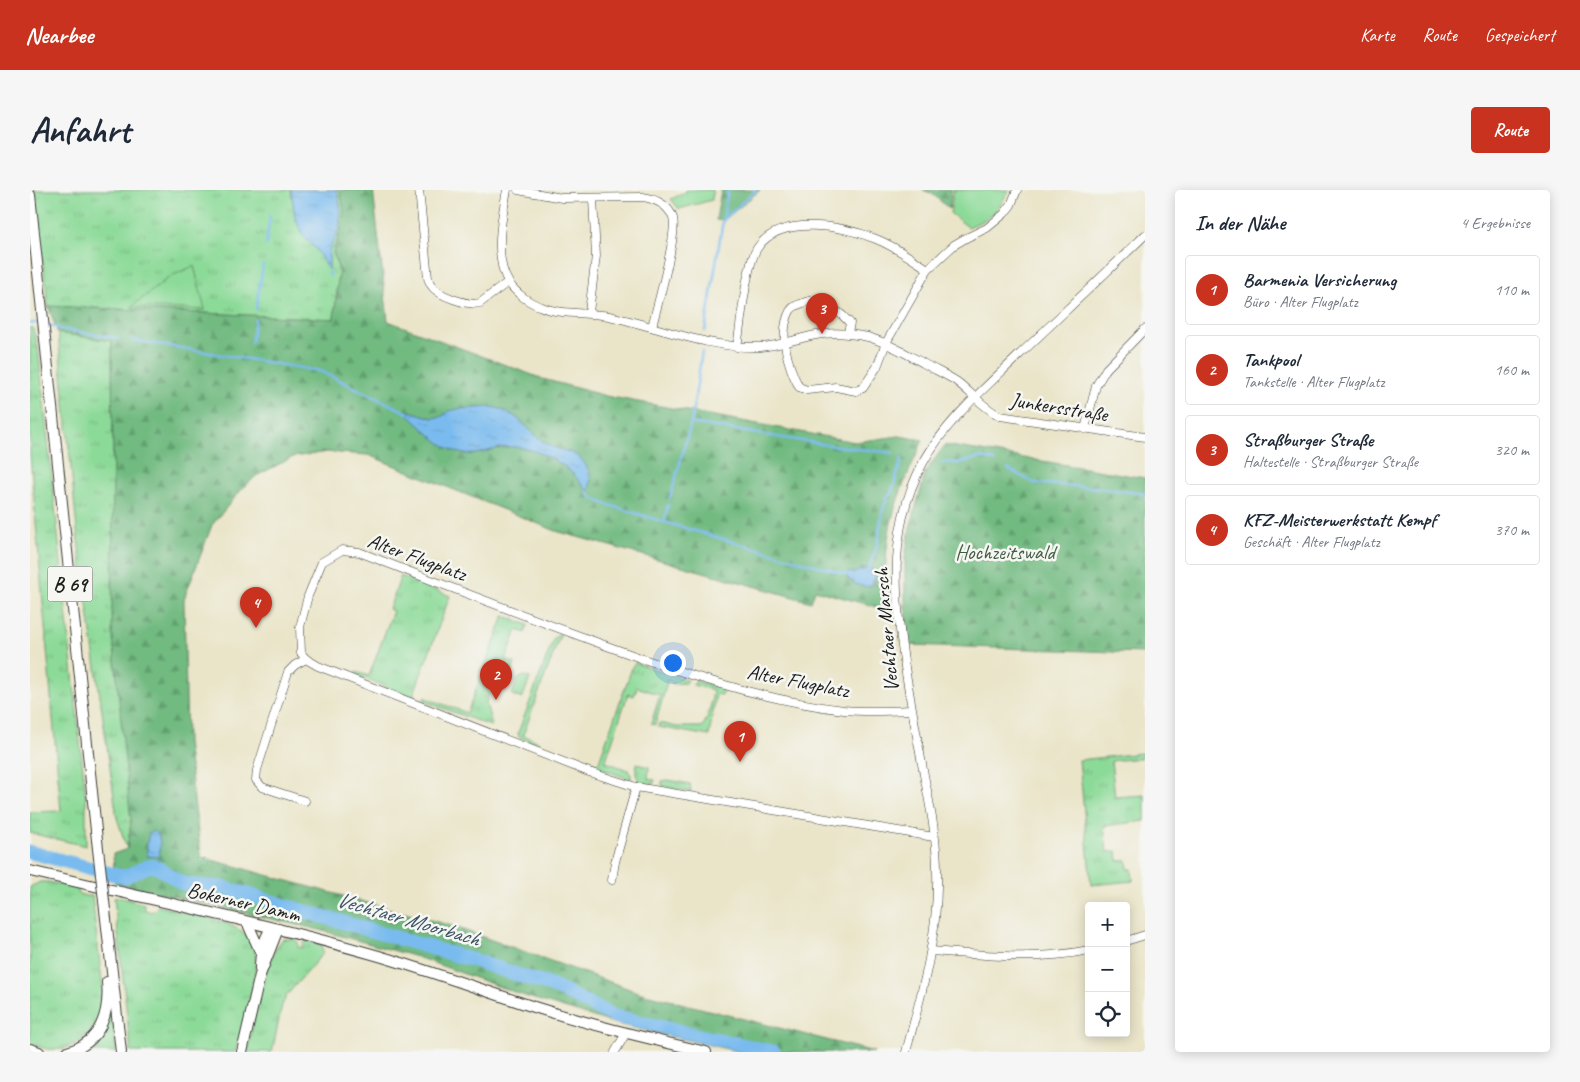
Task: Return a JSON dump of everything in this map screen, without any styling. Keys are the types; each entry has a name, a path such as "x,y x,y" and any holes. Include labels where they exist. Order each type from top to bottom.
{"main road":[{"name":"B 69","path":"30,195 121,1052"},
{"name":"Bokerner Damm","path":"30,873 274,928 440,974 517,1001 626,1033 706,1052"},
{"path":"247,922 260,951"},
{"path":"260,975 260,951 264,940 274,928"},
{"path":"242,1052 260,975 274,928"},
{"path":"67,1052 84,1044 95,1034 103,1021 107,1007 105,958 108,938"},
{"path":"114,988 122,1005 128,1052"},
{"path":"30,1049 39,1052"}],"street":[{"path":"419,190 428,278 436,290 466,304 480,303 508,282 500,257 500,236 507,190"},
{"path":"518,190 562,198 643,197 656,200 666,208 672,216 674,225 672,242 652,327"},
{"path":"848,333 850,323 844,316 823,303 815,300 796,305 790,312 785,330 785,344 792,373 799,387 807,390 836,387 856,391 863,388 877,367 886,343 928,269 954,246 987,228 1004,214 1017,190"},
{"path":"590,312 596,256 593,199"},
{"path":"737,347 751,260 758,246 781,229 804,226 839,228 860,233 903,252 928,269"},
{"name":"Vechtaer Marsch","path":"906,1052 931,951 936,904 937,870 932,815 898,622 895,566 899,530 907,501 923,463 945,430 975,397 1145,235"},
{"name":"Junkersstraße","path":"508,282 523,297 540,307 550,310 590,312 699,340 737,347 785,344 822,334 848,333 886,343 956,381 991,412 1000,416 1145,437"},
{"path":"1085,429 1096,386 1102,375 1145,329"},
{"name":"Alter Flugplatz","path":"306,659 301,653 300,627 308,596 322,562 342,550 359,552 567,632 660,665 728,685 798,702 845,710 912,710"},
{"path":"305,800 262,788 256,780 257,770 288,672 295,665 306,659 348,678 589,772 636,787 934,837"},
{"path":"612,880 615,862 636,787"},
{"path":"1130,940 1145,936"},
{"path":"931,951 995,956 1042,955 1085,950"},
{"path":"615,1052 626,1033"}],"green space":[{"path":"35,190 340,190 344,210 341,230 333,252 339,271 334,319 48,306"},
{"path":"340,190 373,190 388,321 543,379 606,396 855,442 899,436 923,440 903,486 890,526 886,562 887,610 815,590 811,602 556,531 368,455 327,452 293,457 256,476 241,490 212,525 184,599 187,742 201,857 452,926 641,993 874,1052 741,1052 613,1023 528,997 417,957 320,930 115,883 113,854 127,849 131,822 112,628 112,341 58,333 48,306 334,319 339,271 333,252 341,230 344,210"},
{"path":"686,190 713,190 712,200 679,209 671,199 686,192"},
{"path":"721,190 760,190 724,220 716,220"},
{"path":"923,190 952,190 949,209 933,194"},
{"path":"954,190 1009,190 993,213 983,221 968,227 950,213"},
{"path":"194,266 205,310 131,307 171,276"},
{"path":"30,327 33,328 38,347 86,798 86,846 30,833 30,812 61,811 30,454"},
{"path":"58,333 112,341 113,469 131,822 127,849 117,818 78,540"},
{"name":"Hochzeitswald","path":"945,445 1145,478 1145,653 909,645 905,605 905,559 910,528 926,471"},
{"path":"401,576 450,596 414,696 412,697 356,675 356,672 369,676 393,611 389,609"},
{"path":"504,616 528,625 525,633 517,630 506,660 515,663 511,676 492,687 486,703 492,725 426,702 423,697 467,713"},
{"path":"561,633 523,735 539,742 538,745 519,737 518,733 554,638"},
{"path":"636,663 687,680 685,683 672,684 668,679 655,725 651,724 660,695 637,687 634,696 628,694 606,762 628,770 631,775 631,779 629,779 581,761 580,758 598,764 633,665"},
{"path":"524,676 530,678 522,699 512,695 518,679"},
{"path":"696,681 723,688 722,695 716,694 709,736 658,727 659,723 677,727 702,727 711,705 713,690 693,685"},
{"path":"1142,753 1142,758 1111,761 1115,797 1145,795 1145,821 1104,826 1107,852 1117,851 1118,861 1127,860 1128,869 1132,869 1133,881 1091,885 1079,760"},
{"path":"636,764 649,767 648,779 655,780 653,785 640,782 636,775"},
{"path":"668,780 690,784 691,792 662,786 662,781"},
{"path":"40,882 77,888 79,894 92,896 104,999 99,1020 84,1038 63,1049 47,1049 30,1044 30,887"},
{"path":"119,897 144,904 145,910 152,912 158,906 217,920 238,929 253,943 255,969 253,984 235,1052 131,1052 114,898"},
{"path":"283,939 295,939 298,942 298,947 302,948 304,942 308,941 322,945 323,953 287,995 282,1005 272,1052 247,1052 265,976 271,960"},
{"path":"110,1011 112,1011 116,1052 79,1052"}],"water":[{"path":"291,190 337,190 341,210 339,229 329,251 329,271 317,251 302,234 295,217"},
{"path":"491,407 501,409 516,417 549,445 578,456 587,467 590,475 588,492 567,468 542,454 515,447 476,454 457,452 442,444 408,415 410,411 432,418 441,417 449,411 458,409"},
{"path":"866,568 871,569 876,576 871,586 858,585 847,578 848,572 854,573"},
{"path":"153,831 158,835 159,839 159,857 147,856 149,833"}],"waterway":[{"path":"723,220 728,190"},
{"path":"705,331 723,220 756,190"},
{"path":"266,245 270,215"},
{"path":"256,309 263,265"},
{"path":"329,271 330,276"},
{"path":"251,343 255,320"},
{"path":"30,323 41,323"},
{"path":"47,324 61,329 118,338"},
{"path":"132,340 320,371 408,413"},
{"path":"670,498 691,423 702,352"},
{"path":"691,423 828,445 893,453"},
{"path":"867,570 876,548 884,508 892,491 902,458"},
{"path":"942,462 958,463 978,458 994,461"},
{"path":"1008,469 1034,483 1101,488 1145,494"},
{"path":"588,492 591,497 600,502 849,575"},
{"path":"664,522 668,505"},
{"name":"Vechtaer Moorbach","path":"30,852 124,877 149,866 155,867 182,883 225,888 476,961 555,987 613,1016 774,1052"}],"place":[{"name":"Straßburger Straße","path":"822,334"},
{"name":"KFZ-Meisterwerkstatt Kempf","path":"256,628"},
{"name":"Tankpool","path":"496,700"},
{"name":"Barmenia Versicherung","path":"740,762"}]}
